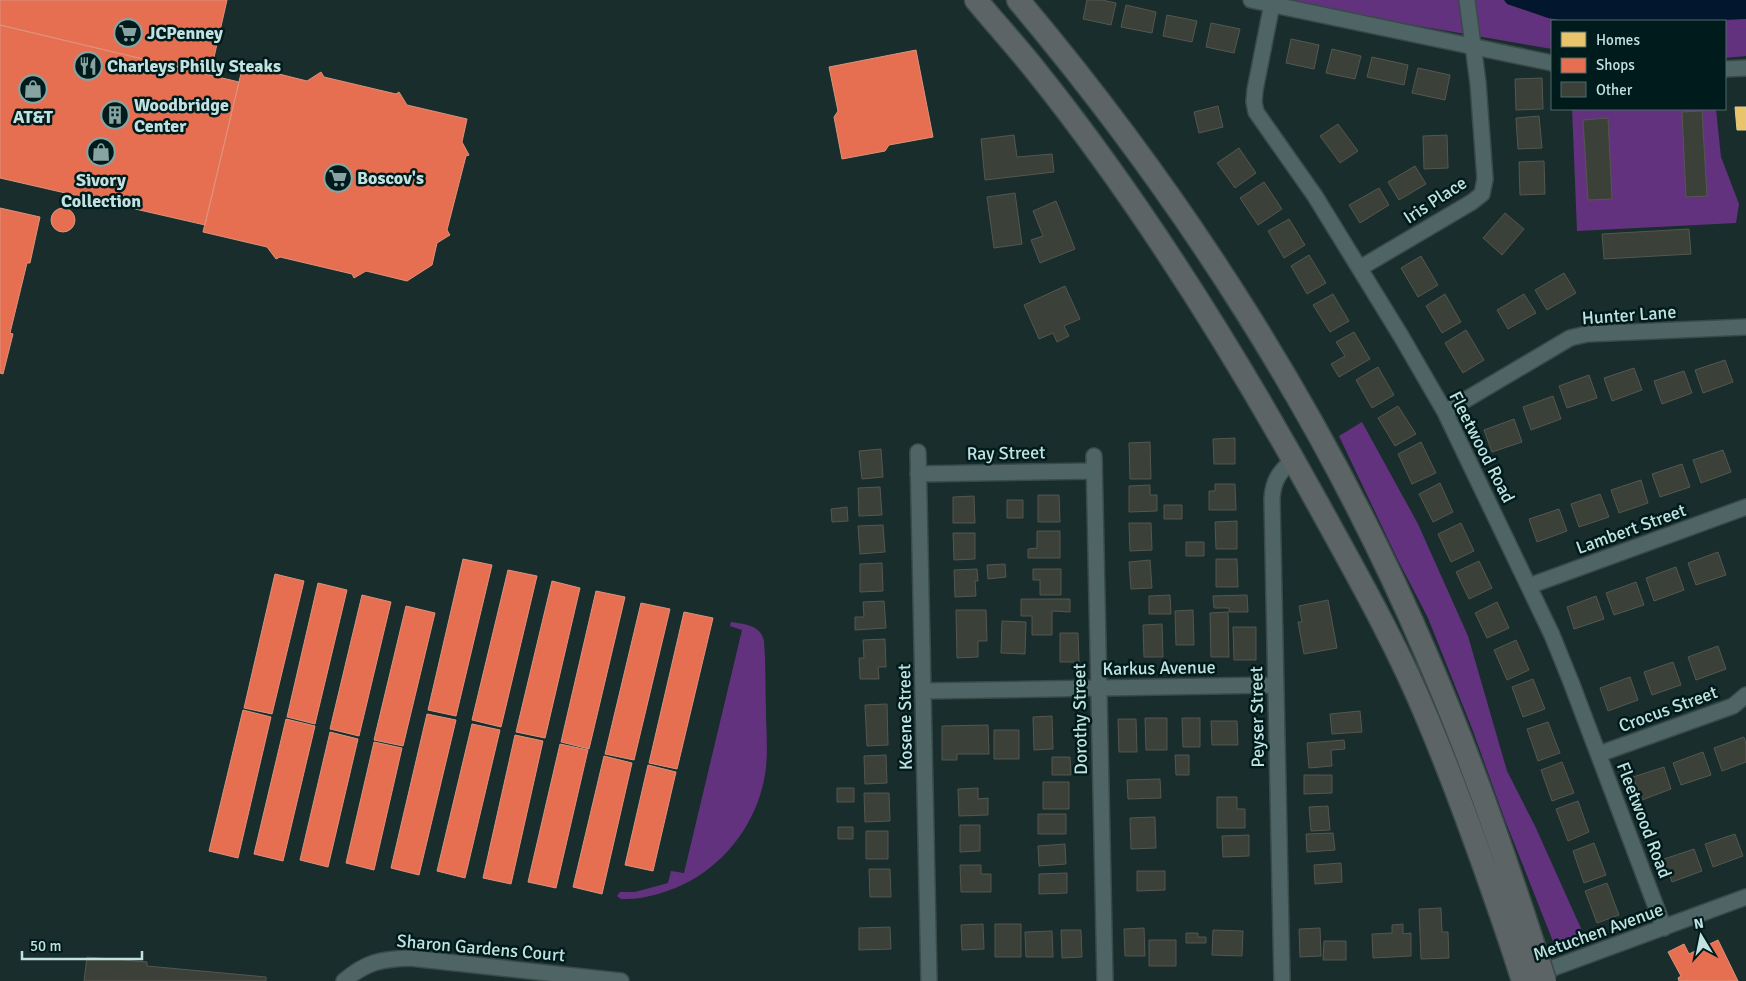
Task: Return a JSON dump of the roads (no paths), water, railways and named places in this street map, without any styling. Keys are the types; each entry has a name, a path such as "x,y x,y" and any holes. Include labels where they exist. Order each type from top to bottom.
{"highway":[{"path":"976,0 1051,91 1140,212 1204,308 1294,459 1376,611 1427,718 1473,834 1522,943 1545,981"},
{"path":"1018,0 1100,103 1169,197 1264,343 1327,452 1376,548 1430,663 1473,772 1522,943 1523,981"}],"street":[{"path":"1251,0 1551,62"},
{"name":"Fleetwood Road","path":"1272,4 1255,90 1254,102 1256,112 1315,196 1445,412 1529,586 1568,674 1664,928"},
{"path":"1468,4 1474,47"},
{"name":"Iris Place","path":"1360,268 1472,202 1482,194 1484,179 1474,47"},
{"path":"1726,69 1746,68"},
{"name":"Hunter Lane","path":"1445,412 1570,338 1587,334 1746,327"},
{"name":"Kosene Street","path":"918,452 929,981"},
{"name":"Peyser Street","path":"1282,981 1273,489 1279,474 1294,459"},
{"name":"Ray Street","path":"918,474 1094,464"},
{"name":"Dorothy Street","path":"1094,464 1104,981"},
{"name":"Lambert Street","path":"1529,586 1746,507"},
{"name":"Karkus Avenue","path":"923,692 1276,685"},
{"name":"Crocus Street","path":"1599,754 1733,706 1746,695"},
{"name":"Metuchen Avenue","path":"1518,981 1746,897"},
{"name":"Sharon Gardens Court","path":"344,981 365,966 385,958 410,958 622,981"}],"water":[{"path":"1504,0 1746,0 1746,19 1560,20 1548,18 1507,4"}],"place":[{"name":"JCPenney","path":"128,33"},
{"name":"Charleys Philly Steaks","path":"88,66"},
{"name":"AT&T","path":"33,89"},
{"name":"Woodbridge Center","path":"115,115"},
{"name":"Sivory Collection","path":"101,152"},
{"name":"Boscov's","path":"338,178"}]}
